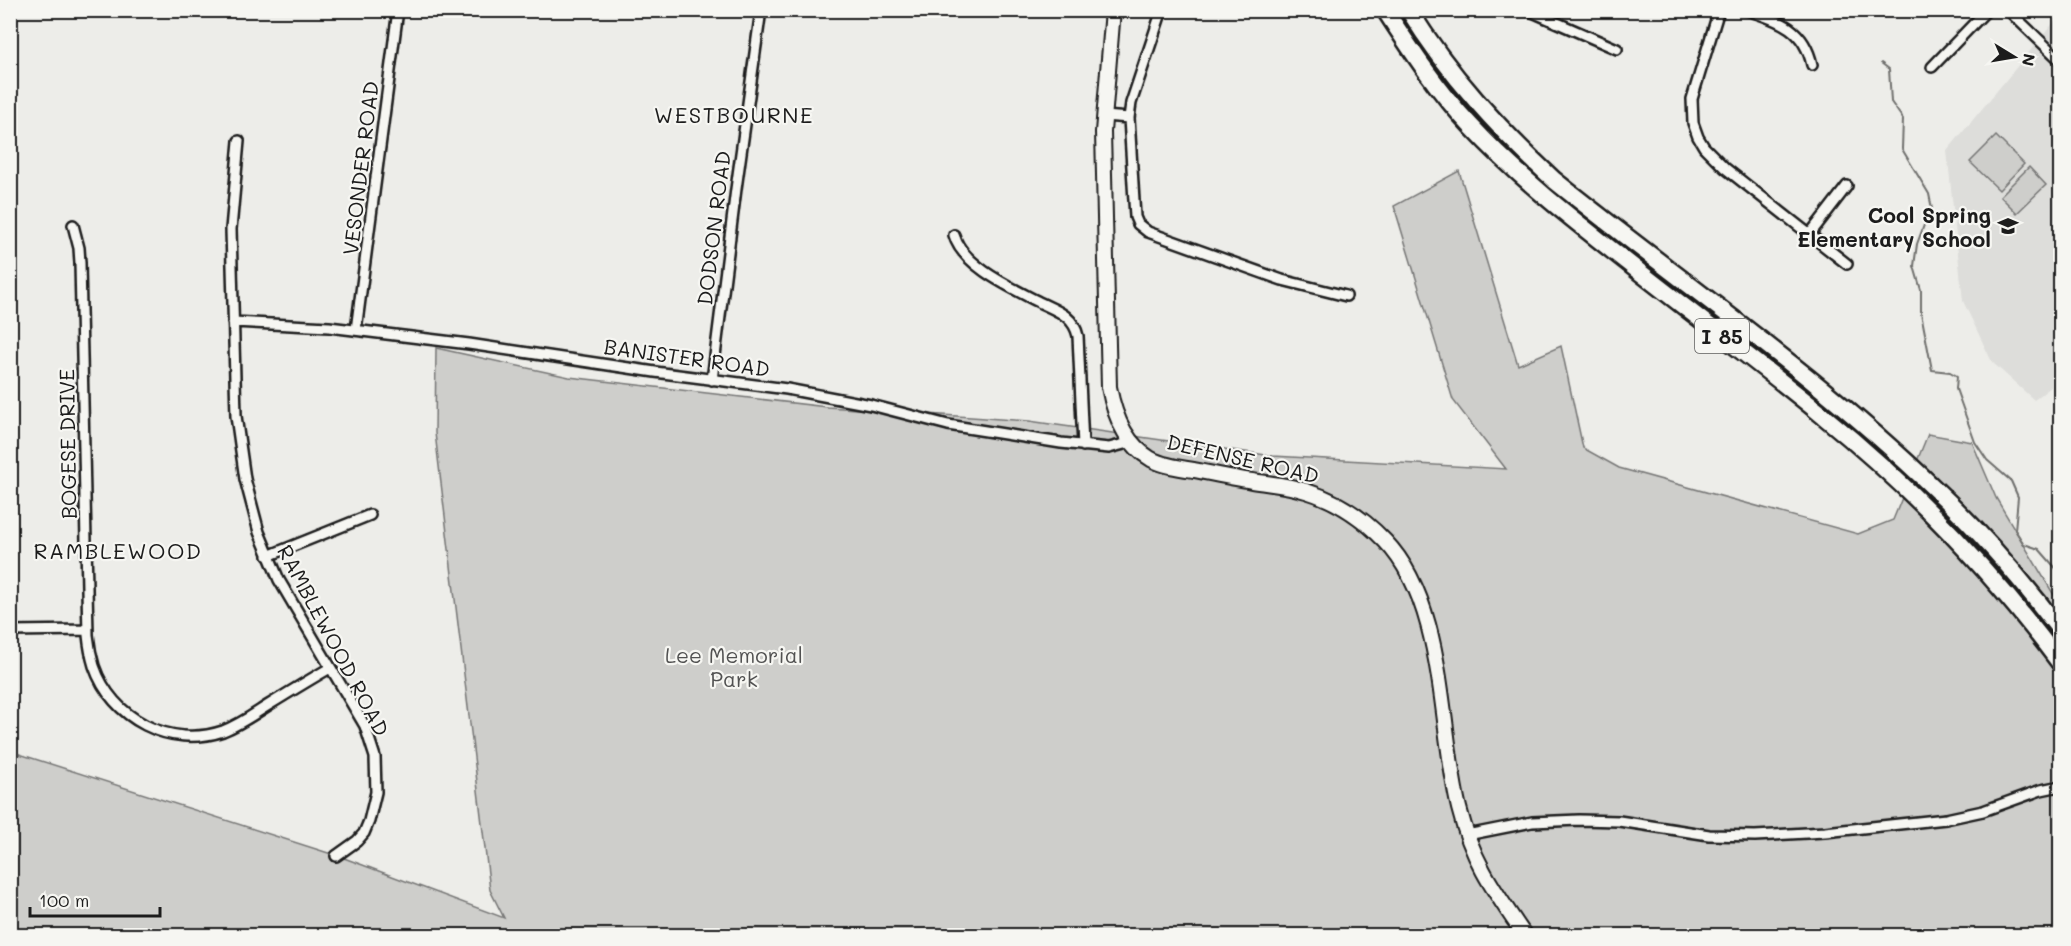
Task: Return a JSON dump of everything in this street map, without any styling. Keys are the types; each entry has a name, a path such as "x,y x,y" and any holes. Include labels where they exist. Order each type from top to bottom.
{"highway":[{"name":"I 85","path":"1385,10 1411,51 1469,124 1535,189 1820,412 1891,473 1947,528 2002,590 2061,663"},
{"name":"I 85","path":"1408,10 1443,62 1468,93 1520,149 1554,180 1888,444 1978,532 2061,630"}],"street":[{"name":"VESONDER ROAD","path":"356,330 399,10"},
{"name":"DODSON ROAD","path":"712,380 761,10"},
{"name":"DEFENSE ROAD","path":"1113,10 1104,116 1109,387 1115,413 1126,435 1150,458 1161,463 1288,486 1315,494 1353,513 1391,548 1413,582 1424,612 1439,676 1454,785 1467,835 1488,882 1525,936"},
{"path":"1162,10 1134,91 1129,118 1135,217 1143,230 1282,280 1346,296"},
{"path":"1528,10 1617,50"},
{"path":"1719,10 1692,99 1692,117 1698,137 1704,147 1725,168 1847,264"},
{"path":"1748,10 1797,32 1806,45 1812,65"},
{"path":"1932,67 1987,10"},
{"path":"2008,10 2061,60"},
{"path":"1104,116 1129,118"},
{"name":"RAMBLEWOOD ROAD","path":"239,141 231,221 236,416 239,448 251,507 267,556 294,608 365,726 372,742 376,775 373,808 364,833 349,849 336,856"},
{"path":"1810,234 1848,186"},
{"name":"BOGESE DRIVE","path":"73,225 80,263 88,630 94,666 109,694 130,716 154,730 168,734 199,736 226,730 330,668"},
{"path":"954,235 959,248 966,257 1010,286 1066,316 1076,328 1083,446"},
{"name":"BANISTER ROAD","path":"233,322 281,323 469,344 826,396 948,425 1083,446 1109,448 1132,442"},
{"path":"267,556 370,515"},
{"path":"10,630 88,630"},
{"path":"1467,835 1532,822 1579,820 1619,821 1709,835 1764,836 1825,832 1946,819 1983,811 2041,790 2061,786"}],"shaded area":[{"name":"Cool Spring Elementary School","path":"2060,15 2060,380 2034,400 1992,362 1963,301 1947,151"}],"green space":[{"path":"1996,136 2024,164 1999,190 1970,162"},
{"path":"2029,167 2046,185 2017,213 2000,196"},
{"name":"Lee Memorial Park","path":"1459,171 1518,365 1561,346 1583,448 1619,468 1858,534 1893,520 1928,434 1972,442 1996,498 2060,605 2060,935 11,935 10,751 344,858 504,918 490,890 435,433 436,348 569,377 827,407 1029,421 1273,456 1506,469 1453,400 1394,206"}],"waterway":[{"path":"1881,63 1889,69 1891,102 1903,119 1902,149 1929,194 1932,209 1917,244 1914,266 1921,290 1921,313 1932,370 1950,372 1957,376 1956,389 1975,442 1987,460 2011,481 2018,497 2015,530 2024,544 2039,549 2060,573"}],"place":[{"name":"Cool Spring Elementary School","path":"2008,226"}],"district":[{"name":"WESTBOURNE","path":"734,114"},
{"name":"RAMBLEWOOD","path":"118,550"}]}
